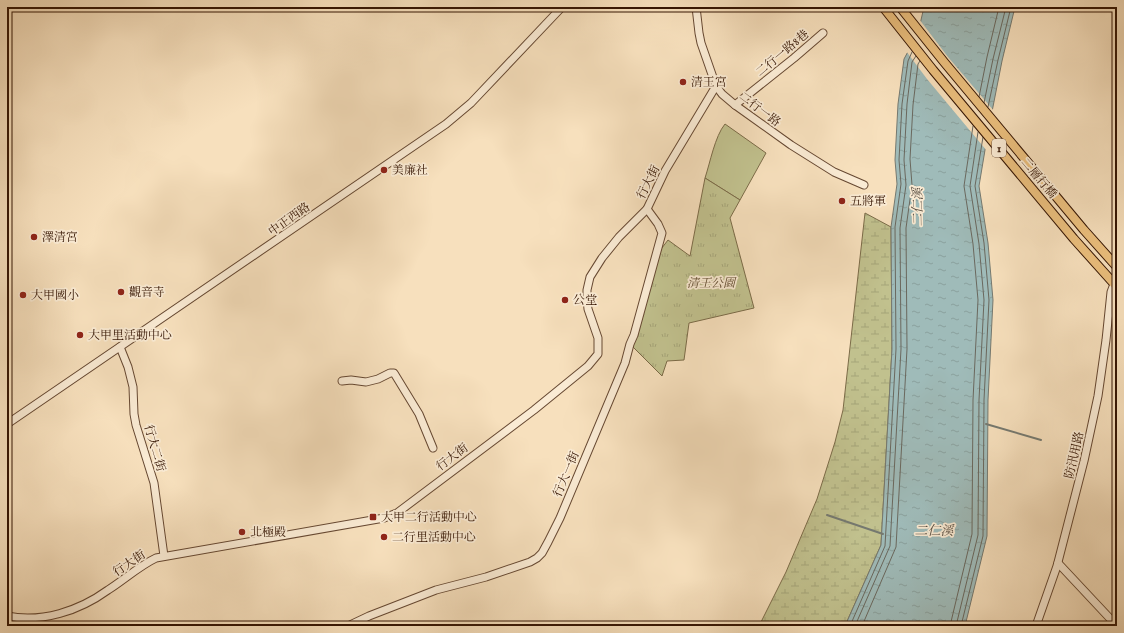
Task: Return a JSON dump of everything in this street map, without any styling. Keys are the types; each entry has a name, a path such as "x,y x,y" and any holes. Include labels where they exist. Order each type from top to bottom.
{"main road":[{"name":"二層行橋","path":"883,7 933,70 1115,286"},
{"name":"二層行橋","path":"900,7 1084,230 1117,267"}],"street":[{"name":"中正西路","path":"7,424 446,124 471,103 562,7"},
{"name":"二行一路","path":"696,7 701,43 716,86 722,94 797,149 834,172 864,186"},
{"name":"二行一路8巷","path":"735,105 823,33"},
{"name":"行大街","path":"7,616 27,619 63,613 79,607 106,592 147,562 156,558 384,518 396,513 539,406 588,366 598,354 598,338 588,309 587,300 587,290 590,277 602,258 619,237 647,209 665,171 716,86"},
{"name":"行大一街","path":"350,625 436,590 486,577 530,562 542,553 560,518 625,363 634,335 662,232 647,209"},
{"name":"防汛用路","path":"1036,626 1058,563 1084,461 1096,403 1111,292 1115,286"},
{"name":"行大二街","path":"120,347 128,367 132,387 136,425 154,483 164,556"},
{"path":"342,381 351,380 366,382 378,379 390,373 394,373 419,414 433,448"},
{"path":"1058,563 1117,626"}],"green space":[{"path":"725,124 766,153 740,200 705,178 718,135"},
{"name":"清王公園","path":"705,178 740,200 730,218 754,308 689,323 684,360 667,361 662,376 630,344 655,257 668,240 690,256"},
{"path":"865,213 891,227 892,349 881,545 845,626 759,626 786,572 817,499 835,442 843,410"}],"water":[{"name":"二仁溪","path":"924,7 1015,7 1002,61 979,186 988,243 993,300 988,400 987,536 965,626 845,626 881,545 892,349 891,227 897,184 895,160 898,104 904,59 918,33"}],"pier":[{"path":"919,19 948,57 994,111 987,151 927,79 906,51 916,32"}],"waterway":[{"path":"986,424 1041,440"},
{"path":"827,515 883,534"}],"place":[{"name":"清王宮","path":"683,82"},
{"name":"美廉社","path":"384,170"},
{"name":"五將軍","path":"842,201"},
{"name":"澤清宮","path":"34,237"},
{"name":"觀音寺","path":"121,292"},
{"name":"大甲國小","path":"23,295"},
{"name":"公堂","path":"565,300"},
{"name":"大甲里活動中心","path":"80,335"},
{"name":"大甲二行活動中心","path":"373,517"},
{"name":"北極殿","path":"242,532"},
{"name":"二行里活動中心","path":"384,537"}]}
